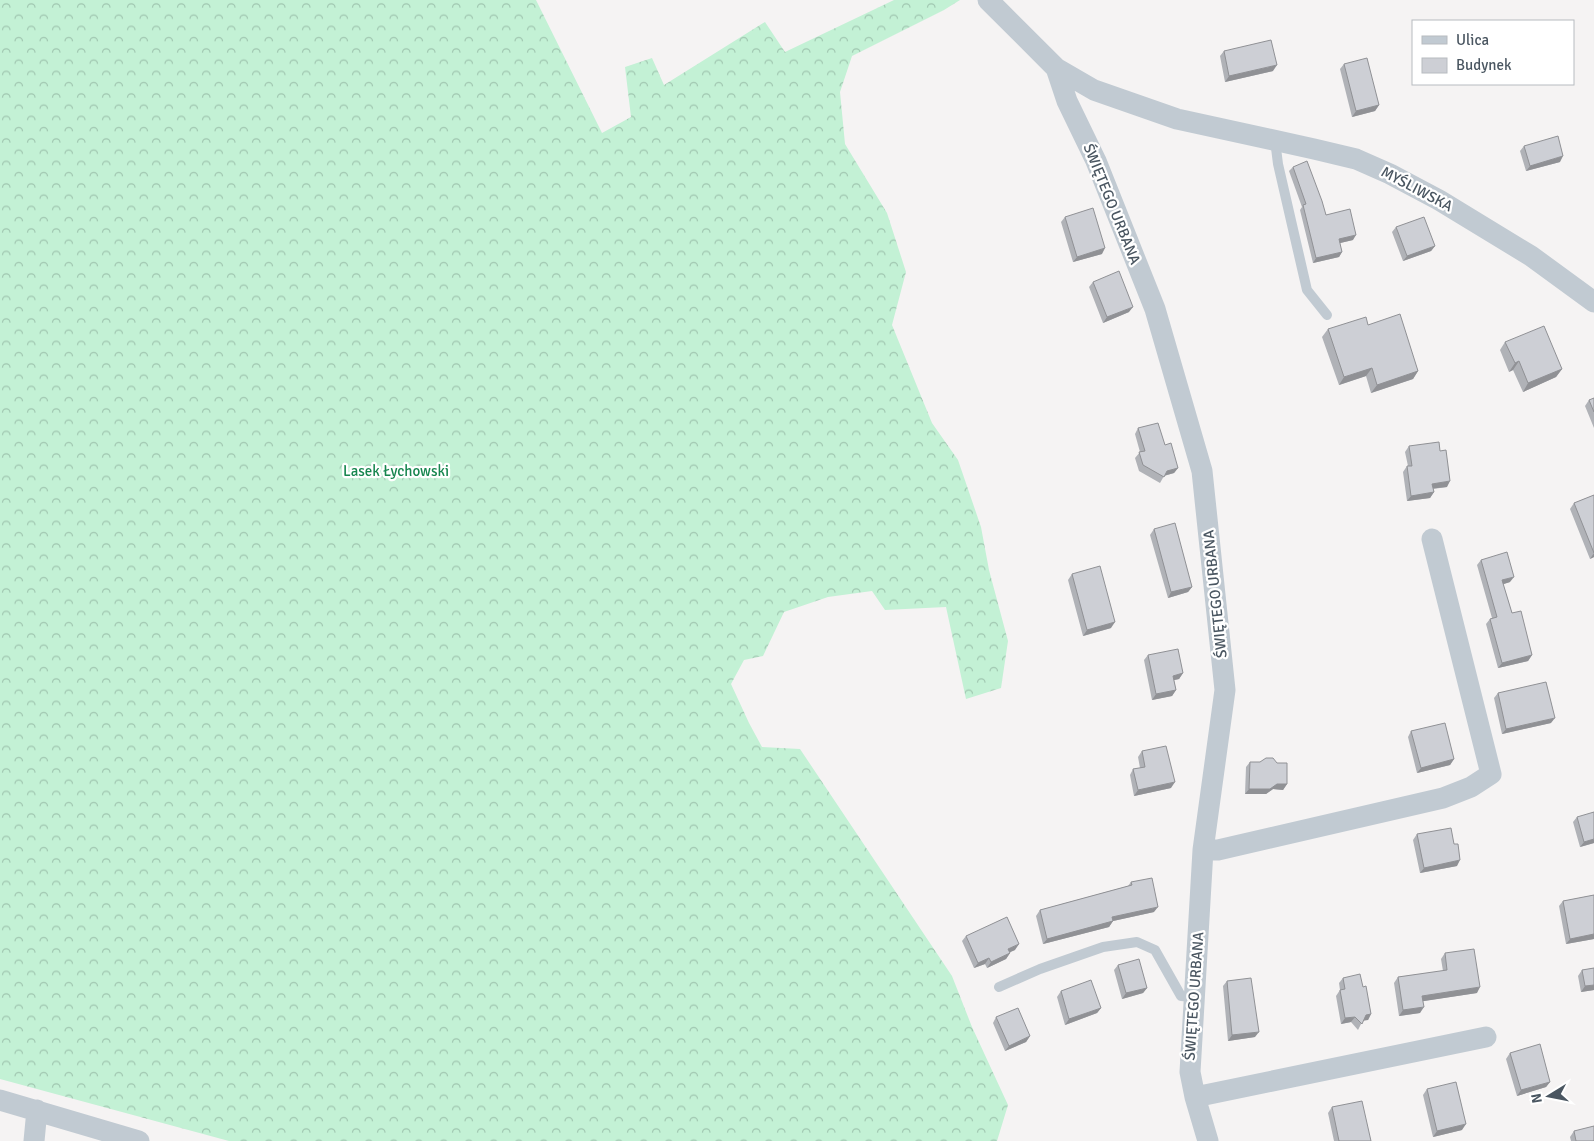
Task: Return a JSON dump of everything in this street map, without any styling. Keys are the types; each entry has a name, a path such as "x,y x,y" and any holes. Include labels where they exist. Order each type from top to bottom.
{"street":[{"path":"988,0 1056,68"},
{"name":"MYŚLIWSKA","path":"1056,68 1094,90 1176,119 1356,159 1399,178 1439,200 1531,256 1594,302"},
{"name":"ŚWIĘTEGO URBANA","path":"1056,68 1067,101 1096,160 1155,309 1202,471 1225,690 1203,850 1190,1072 1208,1141"},
{"path":"1203,850 1218,850 1443,798 1471,787 1491,774 1432,539"},
{"path":"1195,1097 1486,1037"},
{"path":"0,1100 138,1141"},
{"path":"34,1141 37,1110"}],"lane":[{"path":"1275,140 1278,164 1307,290 1327,315"},
{"path":"999,988 1040,969 1103,947 1138,942 1155,950 1181,996 1194,997"}],"green space":[{"name":"Lasek Łychowski","path":"0,0 536,0 602,133 631,117 625,67 652,58 664,85 765,22 785,52 894,0 960,0 944,10 852,56 840,92 845,144 887,213 906,272 892,325 932,423 958,460 981,527 989,570 1008,641 1001,688 966,699 946,607 885,610 872,591 828,597 784,612 763,656 744,660 731,684 762,747 800,749 952,976 972,1027 1008,1105 997,1141 229,1141 0,1079"}],"building":[{"path":"1271,40 1277,65 1229,76 1224,51"},
{"path":"1367,58 1379,105 1356,111 1344,64"},
{"path":"1558,136 1563,156 1530,166 1524,146"},
{"path":"1307,161 1326,215 1350,209 1356,235 1339,239 1342,252 1316,258 1303,205 1306,204 1293,167"},
{"path":"1093,208 1105,248 1077,257 1065,217"},
{"path":"1424,217 1435,246 1407,256 1396,227"},
{"path":"1119,271 1133,307 1107,317 1093,282"},
{"path":"1400,314 1418,371 1377,385 1372,368 1344,377 1328,329 1366,317 1368,325"},
{"path":"1544,326 1562,369 1528,383 1519,361 1515,363 1505,342"},
{"path":"1594,398 1594,412 1589,400"},
{"path":"1158,423 1165,445 1171,443 1178,468 1167,471 1164,477 1143,465 1139,452 1145,451 1138,428"},
{"path":"1439,442 1440,451 1446,450 1450,481 1432,484 1434,492 1411,496 1407,466 1412,466 1409,446"},
{"path":"1594,495 1594,553 1574,503"},
{"path":"1175,523 1192,587 1171,592 1154,529"},
{"path":"1507,552 1514,577 1502,580 1512,613 1521,611 1532,655 1502,663 1490,619 1497,617 1481,560"},
{"path":"1100,566 1115,622 1087,630 1072,574"},
{"path":"1178,649 1183,673 1173,676 1176,690 1156,694 1148,655"},
{"path":"1546,682 1555,718 1506,729 1498,693"},
{"path":"1445,723 1454,759 1421,768 1411,731"},
{"path":"1166,746 1175,782 1138,790 1133,769 1145,767 1142,751"},
{"path":"1266,758 1273,758 1277,763 1287,763 1287,784 1277,784 1270,789 1249,789 1250,762 1260,762"},
{"path":"1594,812 1594,839 1584,842 1577,817"},
{"path":"1451,828 1454,844 1458,844 1460,860 1424,868 1417,834"},
{"path":"1152,878 1158,907 1112,917 1113,921 1047,939 1040,910 1132,885 1131,882"},
{"path":"1594,895 1594,934 1570,939 1563,901"},
{"path":"1007,917 1019,944 1008,949 1010,953 991,962 989,958 978,963 966,936"},
{"path":"1474,949 1480,987 1422,996 1424,1007 1403,1010 1398,977 1447,970 1445,953"},
{"path":"1139,959 1147,988 1126,993 1118,965"},
{"path":"1594,968 1594,985 1585,986 1582,970"},
{"path":"1360,974 1363,987 1366,986 1371,1014 1366,1015 1362,1024 1355,1017 1345,1018 1340,990 1345,989 1343,978"},
{"path":"1251,978 1259,1032 1232,1035 1227,981"},
{"path":"1091,980 1101,1008 1069,1019 1061,991"},
{"path":"1018,1008 1030,1036 1009,1046 996,1017"},
{"path":"1540,1044 1550,1082 1521,1090 1510,1053"},
{"path":"1456,1082 1466,1124 1437,1131 1427,1089"},
{"path":"1362,1101 1371,1141 1339,1141 1332,1107"},
{"path":"1594,1126 1594,1141 1576,1141 1574,1131"}]}
